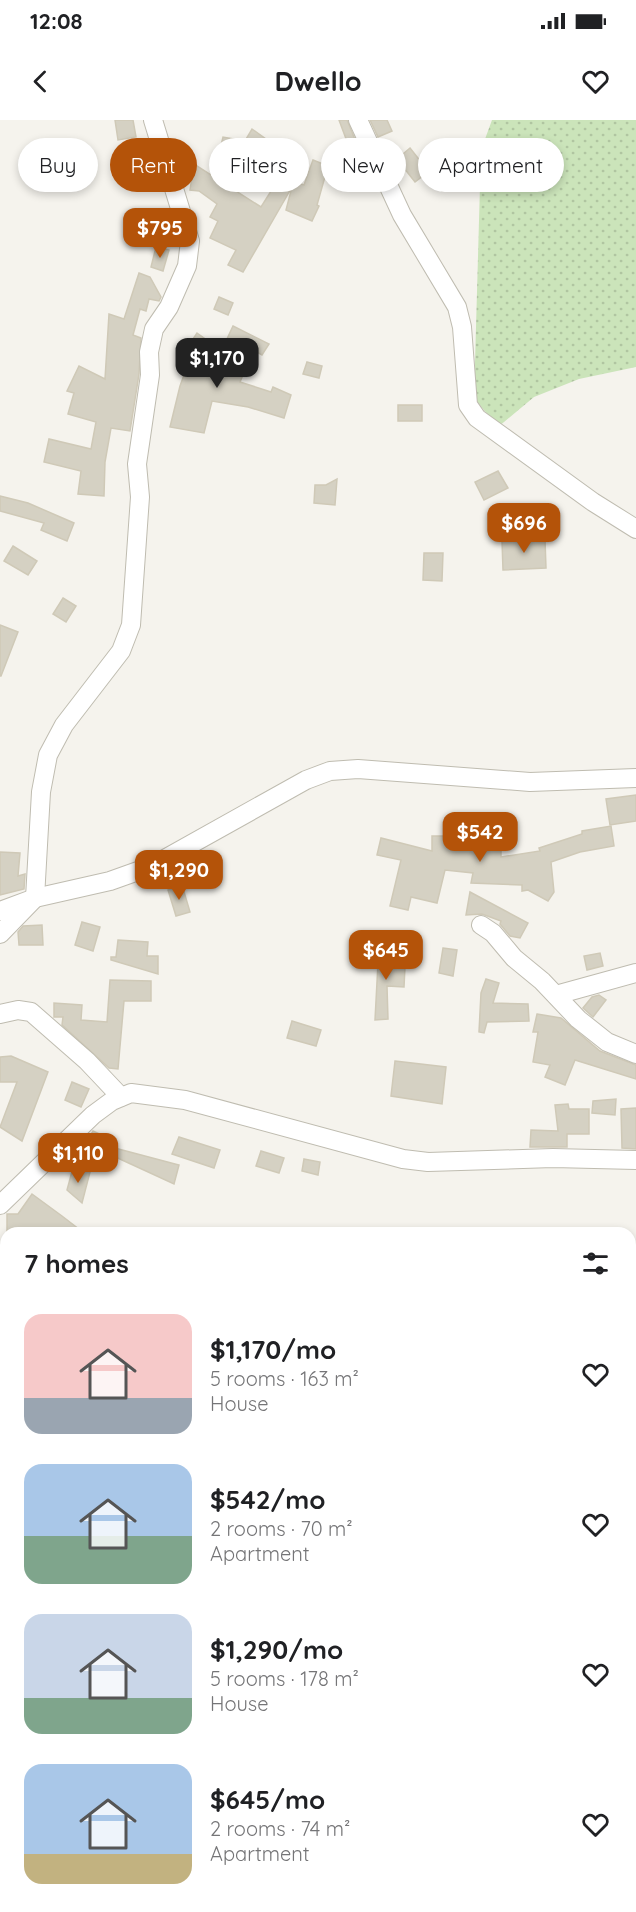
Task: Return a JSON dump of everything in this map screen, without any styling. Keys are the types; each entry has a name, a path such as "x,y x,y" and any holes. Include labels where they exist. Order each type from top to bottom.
{"street":[{"path":"0,934 35,898 42,782 48,755 64,725 121,651 131,625 140,497 137,464 150,375 149,352 154,329 169,307 187,266 190,242 184,215 153,120"},
{"path":"358,120 402,215 457,307 462,327 468,405 477,418 593,502 636,529"},
{"path":"0,911 35,898 110,881 152,866 306,780 330,771 388,770 431,776 530,782 636,778"},
{"path":"481,925 493,933 514,958 556,995 578,1019 607,1042 636,1054"},
{"path":"556,995 636,973"},
{"path":"0,1014 18,1010 31,1012 87,1061 121,1096"},
{"path":"0,1205 93,1115 121,1096 131,1093 164,1096 411,1160 636,1160"}],"green space":[{"path":"492,120 636,120 636,367 579,379 534,397 498,427 474,398 480,192 564,192 564,138 485,138"}],"building":[{"path":"115,120 133,120 136,137 118,138"},
{"path":"339,120 347,120 354,138 346,138"},
{"path":"370,120 387,120 392,131 378,137"},
{"path":"252,129 264,138 247,138"},
{"path":"410,148 418,158 418,180 415,182 406,170 406,151"},
{"path":"313,160 321,163 321,191 317,205 319,206 312,221 286,210 291,192 309,192 309,171"},
{"path":"197,166 209,174 209,192 238,192 261,207 270,192 289,192 243,272 228,265 236,250 210,238 218,221 210,217 217,204 197,191"},
{"path":"154,223 174,229 169,246 149,240"},
{"path":"156,247 169,250 163,271 151,267"},
{"path":"139,273 150,277 161,297 159,301 149,299 146,311 140,309 133,335 141,338 139,374 130,431 111,428 105,462 104,496 78,494 81,471 44,462 49,439 91,449 96,422 68,414 74,393 67,391 79,366 105,379 109,314 124,319"},
{"path":"219,297 233,303 228,315 214,309"},
{"path":"233,326 269,344 262,355 240,342 238,345 227,339"},
{"path":"197,333 218,348 212,361 243,375 240,382 271,392 273,387 291,395 284,418 248,407 212,401 204,433 170,427 188,364 179,360"},
{"path":"307,362 322,366 319,378 303,374"},
{"path":"398,405 422,405 422,421 398,421"},
{"path":"498,471 508,488 484,500 475,482"},
{"path":"337,479 335,505 314,503 315,485 326,485"},
{"path":"0,496 28,503 74,523 67,541 41,530 44,523 0,511"},
{"path":"545,539 546,568 503,570 502,541"},
{"path":"13,546 37,561 28,575 4,561"},
{"path":"424,553 443,553 442,581 423,580"},
{"path":"63,598 76,606 66,622 53,614"},
{"path":"0,625 18,632 1,676 0,676"},
{"path":"636,795 636,821 610,825 606,799"},
{"path":"456,818 474,820 471,838 477,839 477,843 501,844 501,857 540,851 539,848 582,834 582,831 611,826 614,846 580,852 551,862 554,892 548,901 528,890 522,891 522,885 471,883 473,873 445,870 437,903 411,897 408,910 390,906 401,860 377,855 381,838 432,851 432,836 453,836"},
{"path":"0,852 20,853 18,876 25,874 24,889 0,895"},
{"path":"182,885 190,912 176,916 168,890"},
{"path":"470,892 528,923 520,938 510,936 500,924 501,921 482,914 466,915"},
{"path":"82,922 100,927 93,951 75,945"},
{"path":"42,925 43,945 19,945 18,932 23,926"},
{"path":"118,940 148,942 147,956 158,956 158,974 111,960 111,957 116,957"},
{"path":"379,944 392,947 388,966 405,967 404,987 387,986 388,1019 375,1020"},
{"path":"443,948 457,950 453,976 439,973"},
{"path":"600,953 603,966 587,970 584,956"},
{"path":"486,979 499,983 493,1003 528,1004 529,1021 487,1022 484,1033 479,1032 481,993"},
{"path":"110,980 151,981 151,1001 124,1001 118,1069 109,1068 62,1025 63,1017 54,1017 54,1003 82,1005 81,1020 107,1022"},
{"path":"599,995 606,1000 593,1017 583,1008 592,997"},
{"path":"537,1014 561,1018 600,1051 636,1065 636,1079 575,1060 565,1085 545,1077 550,1065 533,1062 538,1032 533,1032"},
{"path":"292,1021 321,1030 316,1046 287,1038"},
{"path":"11,1056 48,1072 22,1141 0,1127 17,1082 0,1082 0,1057"},
{"path":"395,1061 446,1067 442,1104 391,1096"},
{"path":"72,1082 89,1089 81,1107 65,1100"},
{"path":"616,1099 615,1115 592,1113 593,1101"},
{"path":"568,1104 569,1109 589,1109 589,1134 567,1134 567,1147 530,1147 531,1130 558,1131 555,1105"},
{"path":"636,1108 636,1149 622,1148 621,1109"},
{"path":"93,1131 106,1137 100,1149 86,1143"},
{"path":"179,1137 220,1150 214,1168 172,1154"},
{"path":"111,1147 179,1165 174,1184 109,1154"},
{"path":"261,1151 284,1158 279,1173 256,1166"},
{"path":"304,1159 320,1162 318,1175 302,1171"},
{"path":"73,1168 90,1172 82,1203 67,1190"},
{"path":"32,1194 76,1227 7,1227 7,1214 18,1214"}]}
